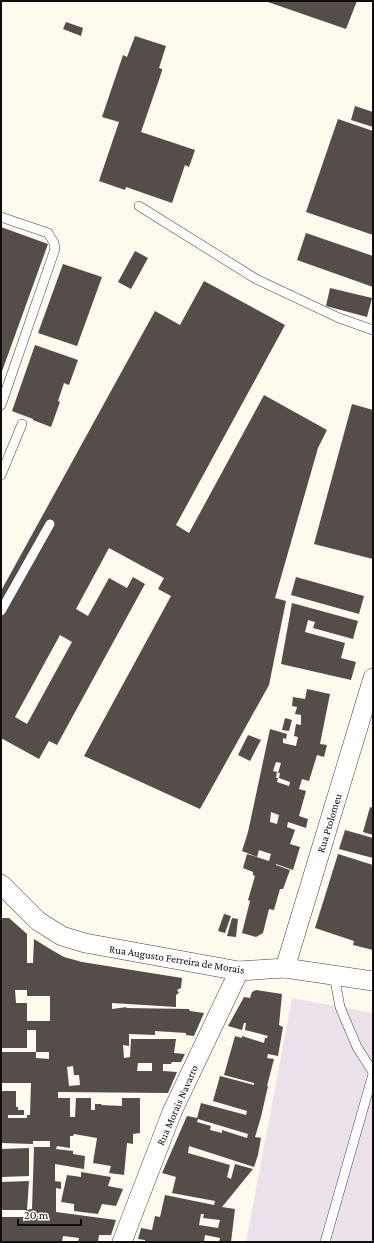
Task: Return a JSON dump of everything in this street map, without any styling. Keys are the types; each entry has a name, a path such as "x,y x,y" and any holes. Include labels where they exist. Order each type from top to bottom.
{"street":[{"name":"Rua Ptolomeu","path":"285,968 372,687"},
{"name":"Rua Augusto Ferreira de Morais","path":"1,884 38,921 62,936 85,943 122,951 161,956 239,971 285,968 373,981"},
{"name":"Rua Morais Navarro","path":"122,1242 172,1112 239,971"}],"lane":[{"path":"139,206 256,279 339,318 373,330"},
{"path":"1,217 48,234 54,243 55,249 1,405"},
{"path":"1,475 22,424"},
{"path":"1,611 50,524"},
{"path":"325,1242 373,1073 357,1047 340,1006 334,975"}],"shaded area":[{"path":"292,998 373,1013 373,1242 246,1242"}],"building":[{"path":"265,1 357,1 346,29"},
{"path":"66,22 83,28 81,36 63,29"},
{"path":"135,36 166,46 159,68 162,69 162,71 141,132 195,150 189,167 185,165 172,203 126,187 125,190 99,181 119,122 102,117 123,55 127,57"},
{"path":"355,106 373,112 373,127 351,120"},
{"path":"338,119 373,131 373,235 306,212"},
{"path":"1,227 48,244 1,374"},
{"path":"306,233 373,256 373,287 297,260"},
{"path":"135,251 148,258 131,289 118,282"},
{"path":"63,264 102,277 77,346 38,333"},
{"path":"204,281 285,325 176,525 189,533 264,395 327,430 318,448 275,598 286,601 269,685 200,809 84,756 171,596 158,589 164,578 109,548 76,609 88,616 109,578 127,588 133,577 145,584 57,745 49,741 39,759 1,738 1,591 155,311 180,325","holes":["60,635 72,642 27,724 15,717"]},
{"path":"330,288 372,298 367,317 326,306"},
{"path":"35,345 78,360 69,385 64,383 58,401 60,402 51,427 12,411"},
{"path":"352,404 373,410 373,559 314,544"},
{"path":"296,577 364,596 359,614 291,595"},
{"path":"292,603 358,621 353,639 313,628 315,622 308,620 305,632 345,643 341,658 356,662 351,680 281,664"},
{"path":"307,689 330,694 320,744 327,745 324,757 317,755 309,781 302,779 299,789 306,791 299,816 308,819 306,828 288,822 287,827 295,830 290,844 300,847 293,870 276,864 290,870 283,889 280,889 274,910 269,909 263,933 256,937 242,933 250,901 248,900 255,876 253,875 253,872 243,868 247,854 269,861 271,854 259,850 257,857 242,851 248,832 270,729 287,734 286,739 283,738 283,743 296,746 298,737 294,736 296,724 301,725 301,715 295,714 297,707 292,706 293,697 305,699","holes":["276,762 281,763 278,773 280,773 279,778 290,782 289,786 277,782 277,772 273,771","271,812 279,815 277,824 270,822"]},
{"path":"285,718 292,720 289,731 282,730"},
{"path":"248,735 261,740 250,761 238,755"},
{"path":"370,807 373,808 373,835 363,832"},
{"path":"345,830 373,838 373,858 339,849"},
{"path":"338,854 373,865 373,950 353,945 354,941 315,928"},
{"path":"224,914 231,916 225,933 218,931"},
{"path":"1,918 9,918 27,934 27,963 33,963 34,939 64,957 82,962 182,978 181,988 177,990 179,993 176,995 176,1007 112,1003 112,1009 127,1007 126,1008 189,1009 190,1011 204,1013 194,1036 186,1035 186,1033 155,1031 155,1035 129,1034 129,1046 123,1045 124,1058 130,1057 131,1039 176,1039 174,1053 185,1054 181,1062 163,1064 163,1071 177,1072 168,1093 58,1092 58,1098 70,1098 70,1117 75,1117 76,1098 91,1098 91,1110 95,1110 95,1104 122,1106 122,1098 140,1098 140,1133 133,1134 133,1144 127,1143 124,1175 109,1173 111,1166 93,1163 97,1138 74,1134 73,1136 70,1136 70,1148 57,1146 56,1149 73,1151 73,1154 85,1156 84,1169 55,1164 55,1181 61,1182 61,1189 56,1188 56,1212 116,1220 111,1235 99,1235 98,1242 78,1242 79,1238 63,1236 62,1242 1,1242 1,1217 25,1217 26,1210 1,1210 1,1182 29,1181 27,1210 32,1209 34,1147 50,1147 50,1141 33,1141 33,1144 1,1143 1,1091 16,1091 16,1107 18,1107 18,1110 24,1110 24,1115 8,1115 8,1118 27,1118 27,1115 30,1115 31,1083 1,1083 1,1052 36,1052 36,1030 27,1030 27,1048 1,1048","holes":["15,990 27,990 27,996 50,996 50,1021 27,1021 27,1003 16,1003","36,1052 49,1052 49,1059 36,1058","138,1063 152,1063 152,1071 137,1071","73,1066 74,1075 79,1075 80,1085 69,1086 67,1067"]},
{"path":"232,918 238,919 236,937 227,936"},
{"path":"256,990 282,994 279,1025 283,1027 278,1056 268,1054 267,1058 274,1059 255,1137 261,1138 254,1167 189,1146 188,1153 230,1165 227,1177 231,1179 235,1164 253,1169 222,1207 235,1209 231,1242 219,1242 220,1238 205,1235 204,1242 145,1242 145,1240 138,1239 141,1228 152,1230 155,1216 160,1217 165,1195 214,1205 215,1201 172,1193 176,1177 162,1173 187,1116 197,1118 201,1103 246,1115 247,1111 213,1101 220,1076 254,1085 254,1083 224,1075 235,1036 242,1038 242,1036 264,1043 265,1038 268,1036 245,1030 246,1023 244,1023 242,1030 228,1026 244,997 250,998 252,992","holes":["198,1119 248,1134 247,1138 222,1130 222,1133 210,1130 211,1126 197,1122","201,1214 204,1214 203,1218 220,1220 218,1228 199,1225"]},
{"path":"29,1148 29,1176 1,1177 1,1149"},
{"path":"81,1172 111,1177 108,1186 123,1189 116,1206 102,1204 98,1214 74,1211 74,1204 61,1202 67,1175 81,1177"}]}
